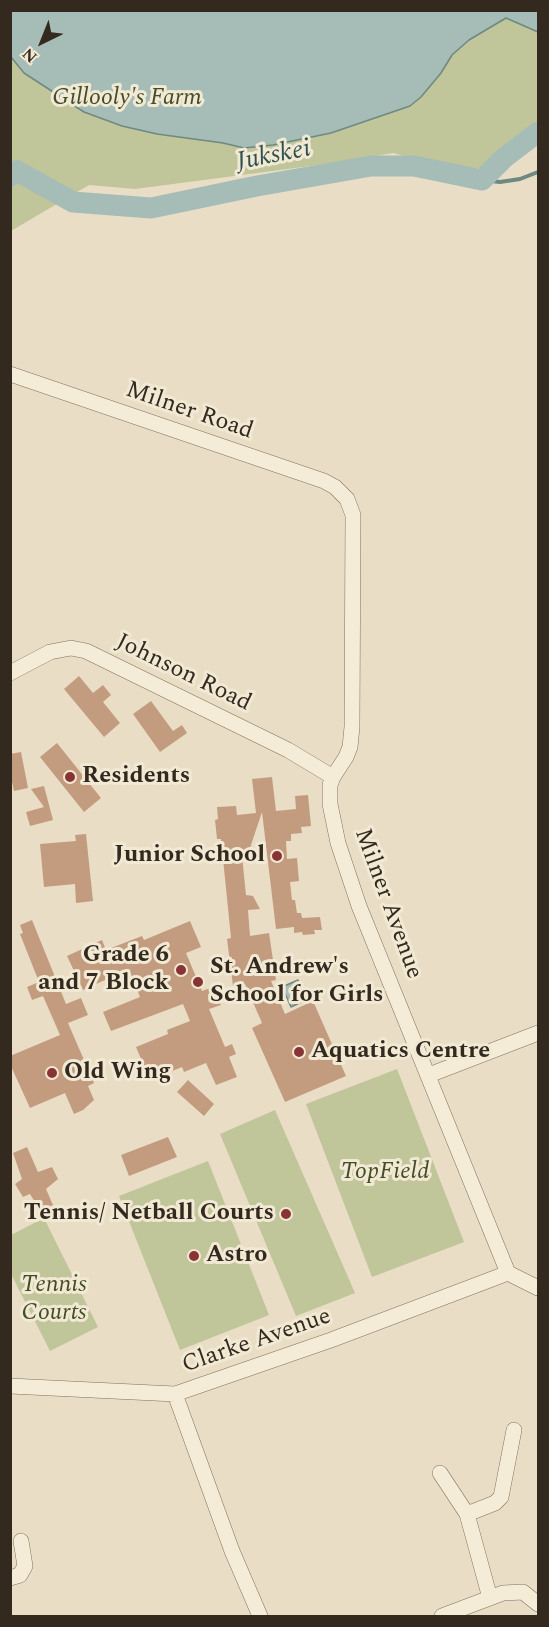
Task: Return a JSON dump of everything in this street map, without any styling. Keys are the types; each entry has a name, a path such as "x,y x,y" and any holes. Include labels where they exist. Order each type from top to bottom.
{"street":[{"name":"Milner Road","path":"10,374 324,481 335,487 347,499"},
{"name":"Milner Avenue","path":"347,499 353,515 352,727 350,747 330,785 330,804 344,864 508,1273"},
{"name":"Johnson Road","path":"10,673 50,651 71,648 86,651 288,750 333,777"},
{"path":"429,1075 538,1033"},
{"path":"508,1273 538,1288"},
{"name":"Clarke Avenue","path":"10,1386 175,1394 331,1340 508,1273"},
{"path":"175,1394 232,1551 260,1617"},
{"path":"467,1514 495,1503 501,1497 514,1430"},
{"path":"440,1473 467,1514 490,1598"},
{"path":"10,1578 20,1575 26,1566 21,1541"},
{"path":"442,1617 503,1593 523,1592 538,1604"}],"green space":[{"name":"Gillooly's Farm","path":"11,11 538,11 538,126 499,159 482,168 462,169 437,165 393,153 135,189 89,185 11,231"},
{"name":"TopField","path":"397,1069 464,1242 372,1277 306,1104"},
{"name":"Tennis/ Netball Courts","path":"275,1110 355,1293 296,1316 220,1134"},
{"name":"Astro","path":"208,1161 269,1315 180,1350 119,1196"},
{"name":"Tennis Courts","path":"44,1218 98,1327 50,1351 10,1272 11,1235"}],"water":[{"path":"538,10 538,32 506,18 469,40 452,55 441,73 421,97 410,106 331,133 273,145 244,148 157,134 122,126 84,112 24,73 11,57 11,11"},
{"path":"298,980 306,1000 291,1007 282,987"}],"building":[{"name":"Residents","path":"79,676 93,693 103,685 111,695 103,702 120,723 104,737 64,689"},
{"name":"Residents","path":"151,701 173,731 182,725 187,733 160,752 133,714"},
{"name":"Residents","path":"57,743 101,798 84,812 40,757"},
{"path":"21,752 28,788 14,791 10,773 10,754"},
{"path":"272,777 276,811 296,809 295,796 308,795 311,826 301,827 302,833 291,834 291,841 286,841 287,859 297,858 299,881 290,882 292,900 295,900 297,913 301,913 302,918 320,917 322,930 314,930 315,934 303,935 302,932 294,933 294,927 276,929 262,812 249,851 242,856 246,895 253,896 260,909 248,910 250,936 269,933 276,980 271,981 285,1014 313,1001 346,1076 285,1102 252,1028 262,1023 245,984 233,986 227,939 231,938 221,839 217,839 215,820 218,819 217,807 236,806 237,815 256,813 252,779"},
{"path":"44,786 53,820 30,826 26,812 44,807 31,789"},
{"path":"86,834 93,901 76,903 75,884 44,887 40,844 76,841 75,835"},
{"name":"Old Wing","path":"32,920 66,1004 81,998 88,1015 68,1023 94,1083 88,1086 94,1100 83,1110 74,1114 65,1093 30,1108 10,1064 10,1056 60,1035 43,996 32,1000 27,987 39,982 20,934 23,933 20,925"},
{"path":"190,921 201,947 186,953 202,991 213,987 221,1005 209,1009 225,1047 232,1044 236,1054 229,1057 237,1077 216,1085 206,1063 184,1072 182,1067 150,1080 136,1047 168,1034 167,1030 190,1021 183,1004 111,1031 103,1012 140,997 129,969 83,990 67,956 102,940 106,950 142,936 144,940"},
{"path":"188,1080 214,1104 204,1116 177,1092"},
{"path":"168,1137 177,1157 129,1176 121,1155"},
{"path":"27,1147 38,1172 52,1167 58,1179 46,1189 53,1205 41,1212 30,1194 23,1197 15,1184 22,1179 13,1153"}],"waterway":[{"name":"Jukskei","path":"10,176 17,171 73,202 151,208 371,166 414,166 482,180 504,158 538,132"},
{"path":"482,180 500,182 520,179 538,172"}],"place":[{"name":"Residents","path":"70,777"},
{"name":"Junior School","path":"277,856"},
{"name":"Grade 6 and 7 Block","path":"181,970"},
{"name":"St. Andrew's School for Girls","path":"198,982"},
{"name":"Aquatics Centre","path":"299,1052"},
{"name":"Old Wing","path":"52,1073"},
{"name":"Tennis/ Netball Courts","path":"286,1214"},
{"name":"Astro","path":"194,1256"}]}
